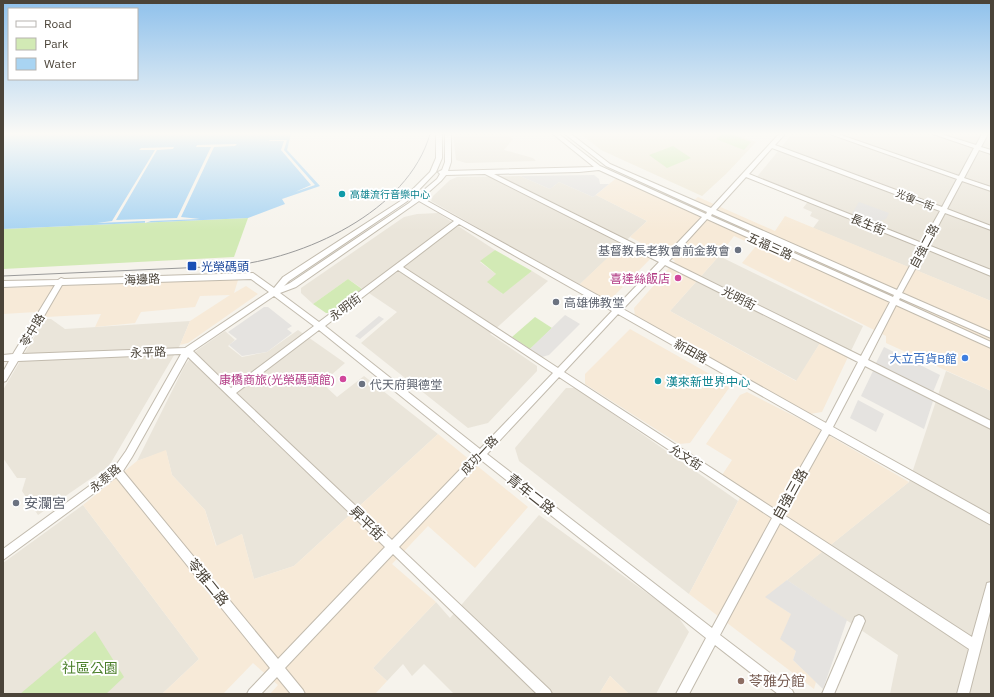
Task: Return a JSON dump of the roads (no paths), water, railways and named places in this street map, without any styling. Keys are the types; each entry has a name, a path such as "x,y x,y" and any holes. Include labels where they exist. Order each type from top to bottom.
{"street":[{"path":"187,351 274,292 293,285 415,196 440,180 447,167"},
{"path":"446,171 545,167"},
{"path":"415,196 435,169 446,171 486,172 579,170 603,167"},
{"name":"五福三路","path":"611,167 708,214"},
{"name":"成功一路","path":"253,694 393,548 752,167"},
{"name":"光復一街","path":"826,167 991,228"},
{"path":"928,167 991,189"},
{"name":"自強二路","path":"896,298 967,167"},
{"name":"五福三路","path":"599,168 708,214 896,298 991,345"},
{"name":"光明街","path":"486,172 991,425"},
{"name":"長生街","path":"745,174 991,273"},
{"name":"新田路","path":"415,196 991,520"},
{"name":"永明街","path":"230,393 459,221"},
{"name":"允文街","path":"398,267 975,646"},
{"name":"海邊路","path":"3,284 253,276 274,292"},
{"name":"苓中路","path":"3,379 62,282"},
{"name":"青年二路","path":"274,292 788,694"},
{"name":"五福三路","path":"896,298 991,335"},
{"name":"自強三路","path":"682,694 828,428 896,298"},
{"name":"永平路","path":"3,358 187,351"},
{"name":"昇平街","path":"187,351 546,694"},
{"name":"永泰路","path":"3,555 117,471 129,454 187,351"},
{"name":"苓雅二路","path":"117,471 299,694"},
{"path":"963,694 991,587"},
{"path":"828,694 859,621"}],"water":[{"path":"3,167 302,167 320,186 282,199 285,204 248,218 3,229"}],"tram line":[{"path":"3,276 228,266 257,262 319,242 349,227 376,208 400,187 415,167"}],"place":[{"name":"高雄流行音樂中心","path":"342,194"},
{"name":"基督教長老教會前金教會","path":"738,250"},
{"name":"光榮碼頭","path":"192,266"},
{"name":"喜達絲飯店","path":"678,278"},
{"name":"高雄佛教堂","path":"556,302"},
{"name":"大立百貨B館","path":"965,358"},
{"name":"康橋商旅(光榮碼頭館)","path":"343,379"},
{"name":"漢來新世界中心","path":"658,381"},
{"name":"代天府興德堂","path":"362,384"},
{"name":"安瀾宮","path":"16,503"},
{"name":"苓雅分館","path":"741,681"}],"park label":[{"name":"社區公園","path":"90,668"}]}
